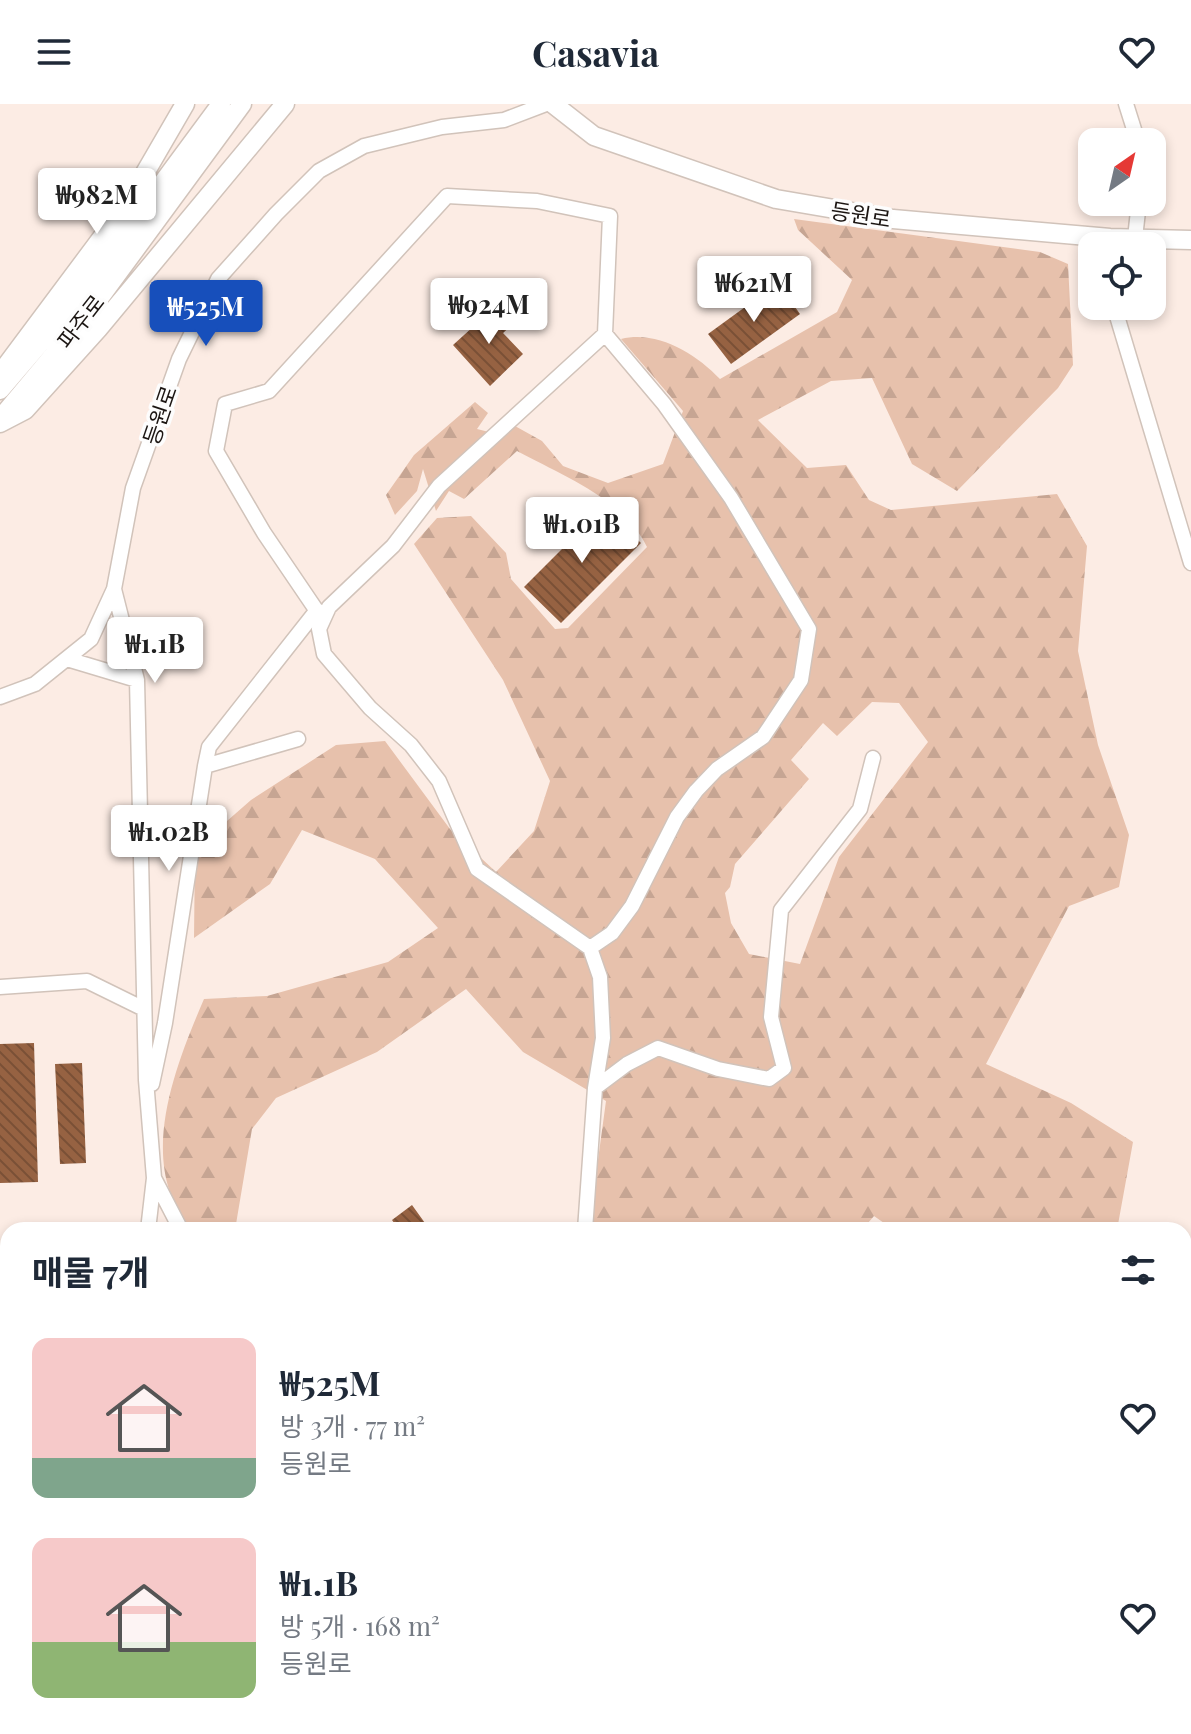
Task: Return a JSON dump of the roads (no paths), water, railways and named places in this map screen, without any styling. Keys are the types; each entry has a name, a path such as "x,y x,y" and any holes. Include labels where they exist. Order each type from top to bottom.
{"main road":[{"path":"0,374 127,204 185,104"},
{"name":"파주로","path":"0,390 71,307 221,104"},
{"name":"파주로","path":"0,421 87,315 242,104"},
{"path":"0,421 25,410 98,329 285,104"},
{"name":"등원로","path":"553,104 594,136 776,199 893,219 1078,239"},
{"name":"등원로","path":"1166,239 1191,240"}],"street":[{"name":"등원로","path":"0,697 35,684 91,639 114,589 133,488 179,359 218,279 256,235 319,171 364,146 442,127 504,120 546,104"},
{"path":"1126,104 1134,128"},
{"path":"586,1222 595,1088 603,1038 600,977 590,948 477,869 439,781 411,745 370,708 324,654 319,629 320,615 264,533 216,451 225,404 269,391 447,196 537,201 610,216 605,334 664,404 731,498 809,629 801,680 763,737 717,769 696,791 677,817 632,906 612,933 590,948"},
{"path":"1118,320 1191,563"},
{"path":"148,1103 165,1023 209,747 320,615 393,546 439,486 605,334"},
{"path":"114,589 137,680 144,1009 154,1178 149,1222"},
{"path":"67,659 137,680"},
{"path":"205,766 298,739"},
{"path":"595,1088 627,1064 658,1048 718,1069 769,1079 784,1068 771,1017 781,910 860,809 873,758"},
{"path":"0,987 87,981 144,1009"},
{"path":"154,1178 177,1222"}]}
